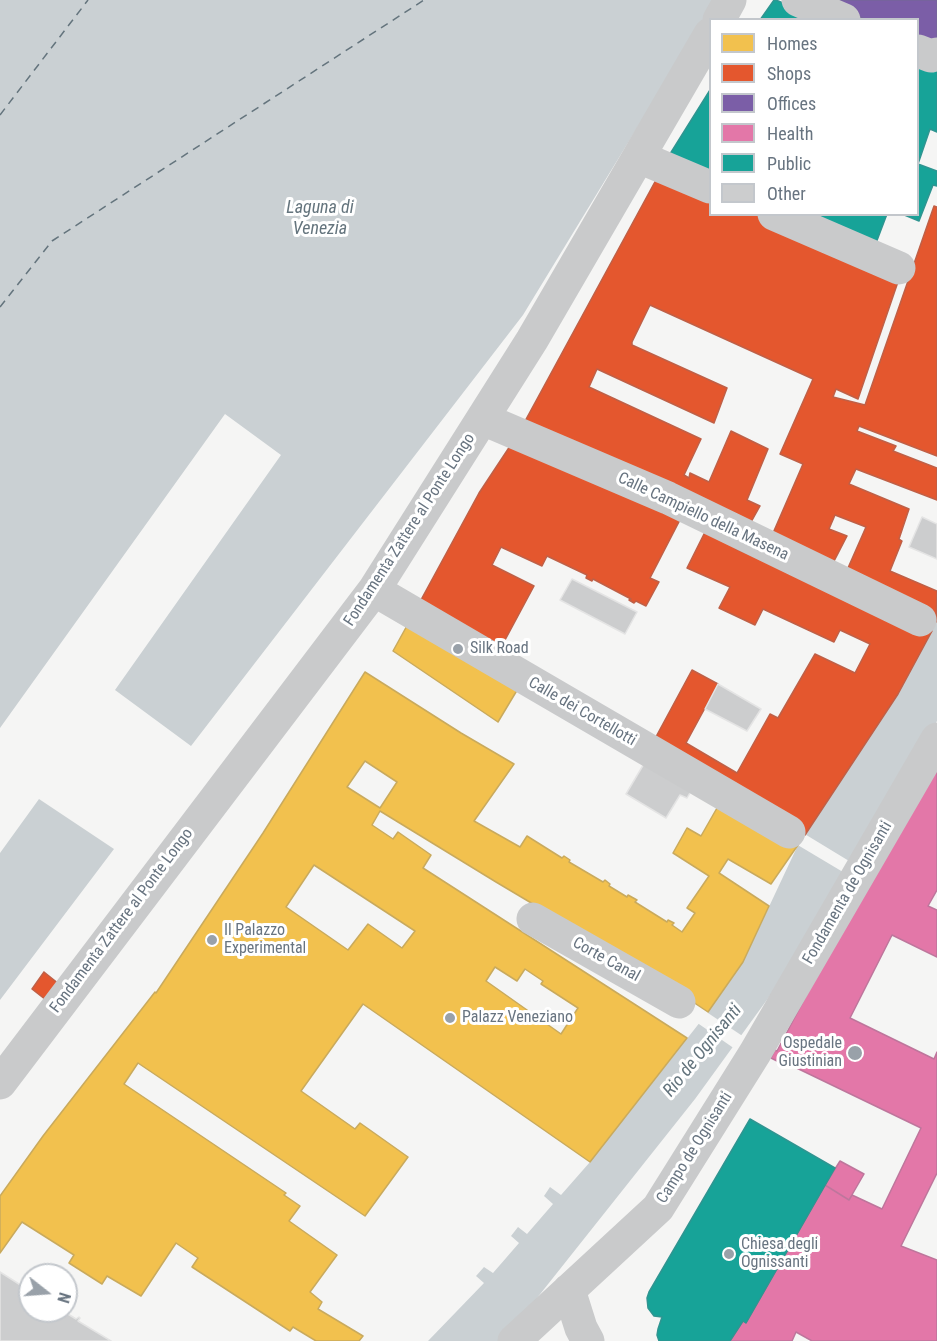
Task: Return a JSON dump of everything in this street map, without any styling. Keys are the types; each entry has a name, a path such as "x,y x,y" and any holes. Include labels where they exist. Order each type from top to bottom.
{"street":[{"path":"720,18 730,0"},
{"path":"798,0 839,18"},
{"name":"Fondamenta Zattere al Ponte Longo","path":"0,1083 374,590 532,340 709,37"},
{"path":"639,157 709,186"},
{"path":"779,216 899,268"},
{"name":"Calle Campiello della Masena","path":"483,419 669,498 920,620"},
{"name":"Calle dei Cortellotti","path":"374,590 789,832"},
{"name":"Fondamenta de Ognisanti","path":"758,1046 937,739"},
{"name":"Corte Canal","path":"532,919 679,1002"},
{"name":"Campo de Ognisanti","path":"514,1341 658,1208 758,1046"},
{"path":"569,1290 585,1334"}],"water":[{"name":"Laguna di Venezia","path":"0,0 715,0 523,315 191,746 115,690 281,455 225,414 0,728"},
{"name":"Rio de Ognisanti","path":"937,620 937,721 769,997 695,1099 514,1327 500,1341 428,1341 484,1283 476,1276 484,1267 493,1273 519,1243 511,1236 518,1227 527,1234 553,1204 544,1196 550,1187 561,1195 590,1162 708,1012 743,962 798,845 898,694"},
{"path":"39,799 114,849 0,1000 0,853"}],"pier":[{"path":"803,833 854,864 848,875 796,844"},
{"path":"705,1011 744,1037 735,1049 696,1022"}],"building: Homes":[{"path":"414,613 522,682 498,722 393,651"},
{"path":"365,672 514,764 474,821 520,847 527,836 562,858 564,856 570,860 569,862 603,882 605,880 610,884 609,886 637,900 635,902 667,922 668,920 674,923 672,925 682,932 695,913 687,908 709,876 673,853 687,828 701,836 721,801 798,845 771,884 728,859 719,873 769,906 743,962 708,1012 654,976 380,811 372,825 393,839 398,832 431,855 423,868 687,1038 590,1162 363,1004 301,1091 355,1129 360,1123 408,1157 365,1216 138,1063 124,1084 286,1193 284,1195 300,1206 289,1221 337,1255 310,1292 322,1302 318,1309 363,1336 359,1341 316,1341 293,1327 290,1331 192,1267 198,1258 176,1243 141,1296 107,1276 102,1284 78,1269 78,1263 69,1263 74,1255 22,1222 0,1253 0,1196 43,1136 156,993 263,833","holes":["365,761 397,782 380,808 347,787","314,865 415,931 402,948 368,924 348,950 286,907","495,967 517,981 525,969 543,981 541,984 578,1008 561,1034 486,981"]}],"building: Shops":[{"path":"663,167 709,190 709,216 770,216 901,273 858,399 836,389 833,397 865,405 934,206 937,207 937,456 859,426 857,431 896,446 893,451 937,468 937,500 856,469 849,484 909,509 899,539 902,541 890,571 937,591 936,622 844,577 866,527 835,515 829,529 847,536 830,569 770,540 803,464 780,454 813,379 650,305 632,345 727,388 714,423 597,369 589,387 701,439 684,475 689,478 690,473 709,482 731,431 768,449 747,500 760,506 736,549 932,631 898,694 805,835 651,746 692,670 718,684 686,743 737,773 770,714 778,718 815,654 855,673 870,644 840,630 834,642 763,609 755,625 719,608 730,587 687,568 708,526 683,514 650,578 659,582 646,606 636,601 634,603 629,600 631,599 593,579 592,581 586,578 587,575 547,556 542,566 501,547 492,565 534,586 497,655 416,609 479,493 518,434"},
{"path":"44,972 59,984 46,1000 32,989"}],"building: Offices":[{"path":"820,0 937,0 937,41 919,41 919,18 862,18"}],"building: Health":[{"name":"Ospedale Giustinian","path":"937,762 937,890 928,906 937,910 937,957 892,935 850,1018 934,1059 937,1052 937,1173 901,1246 937,1260 937,1341 812,1341 796,1332 792,1341 730,1341 743,1321 746,1323 825,1185 849,1200 852,1195 882,1209 921,1128 780,1060 779,1062 771,1058 775,1050 777,1051 866,882"},
{"path":"840,1161 864,1174 849,1200 825,1185"}],"building: Public":[{"path":"776,0 819,18 761,18"},
{"path":"919,57 937,65 937,132 930,129 919,161"},
{"path":"709,92 709,181 665,162"},
{"path":"919,164 937,171 937,186 933,185 919,221 907,216 919,216"},
{"path":"792,216 886,216 873,251"},
{"name":"Chiesa degli Ognissanti","path":"750,1119 835,1168 746,1323 743,1321 730,1341 659,1341 657,1335 662,1317 654,1316 648,1308 649,1292"}],"building: Other":[{"path":"922,517 937,524 937,559 909,547"},
{"path":"572,579 637,612 625,634 560,600"},
{"path":"718,684 761,709 747,731 705,709"},
{"path":"648,757 695,784 687,798 680,795 666,818 626,794"},
{"path":"0,1272 18,1283 18,1323 78,1323 78,1321 111,1341 0,1341"}],"ferry route":[{"path":"0,115 88,0"},
{"path":"0,307 52,241 424,0"}],"place":[{"name":"Silk Road","path":"458,649"},
{"name":"Il Palazzo Experimental","path":"212,940"},
{"name":"Palazz Veneziano","path":"450,1018"},
{"name":"Ospedale Giustinian","path":"855,1053"},
{"name":"Chiesa degli Ognissanti","path":"729,1254"}]}
